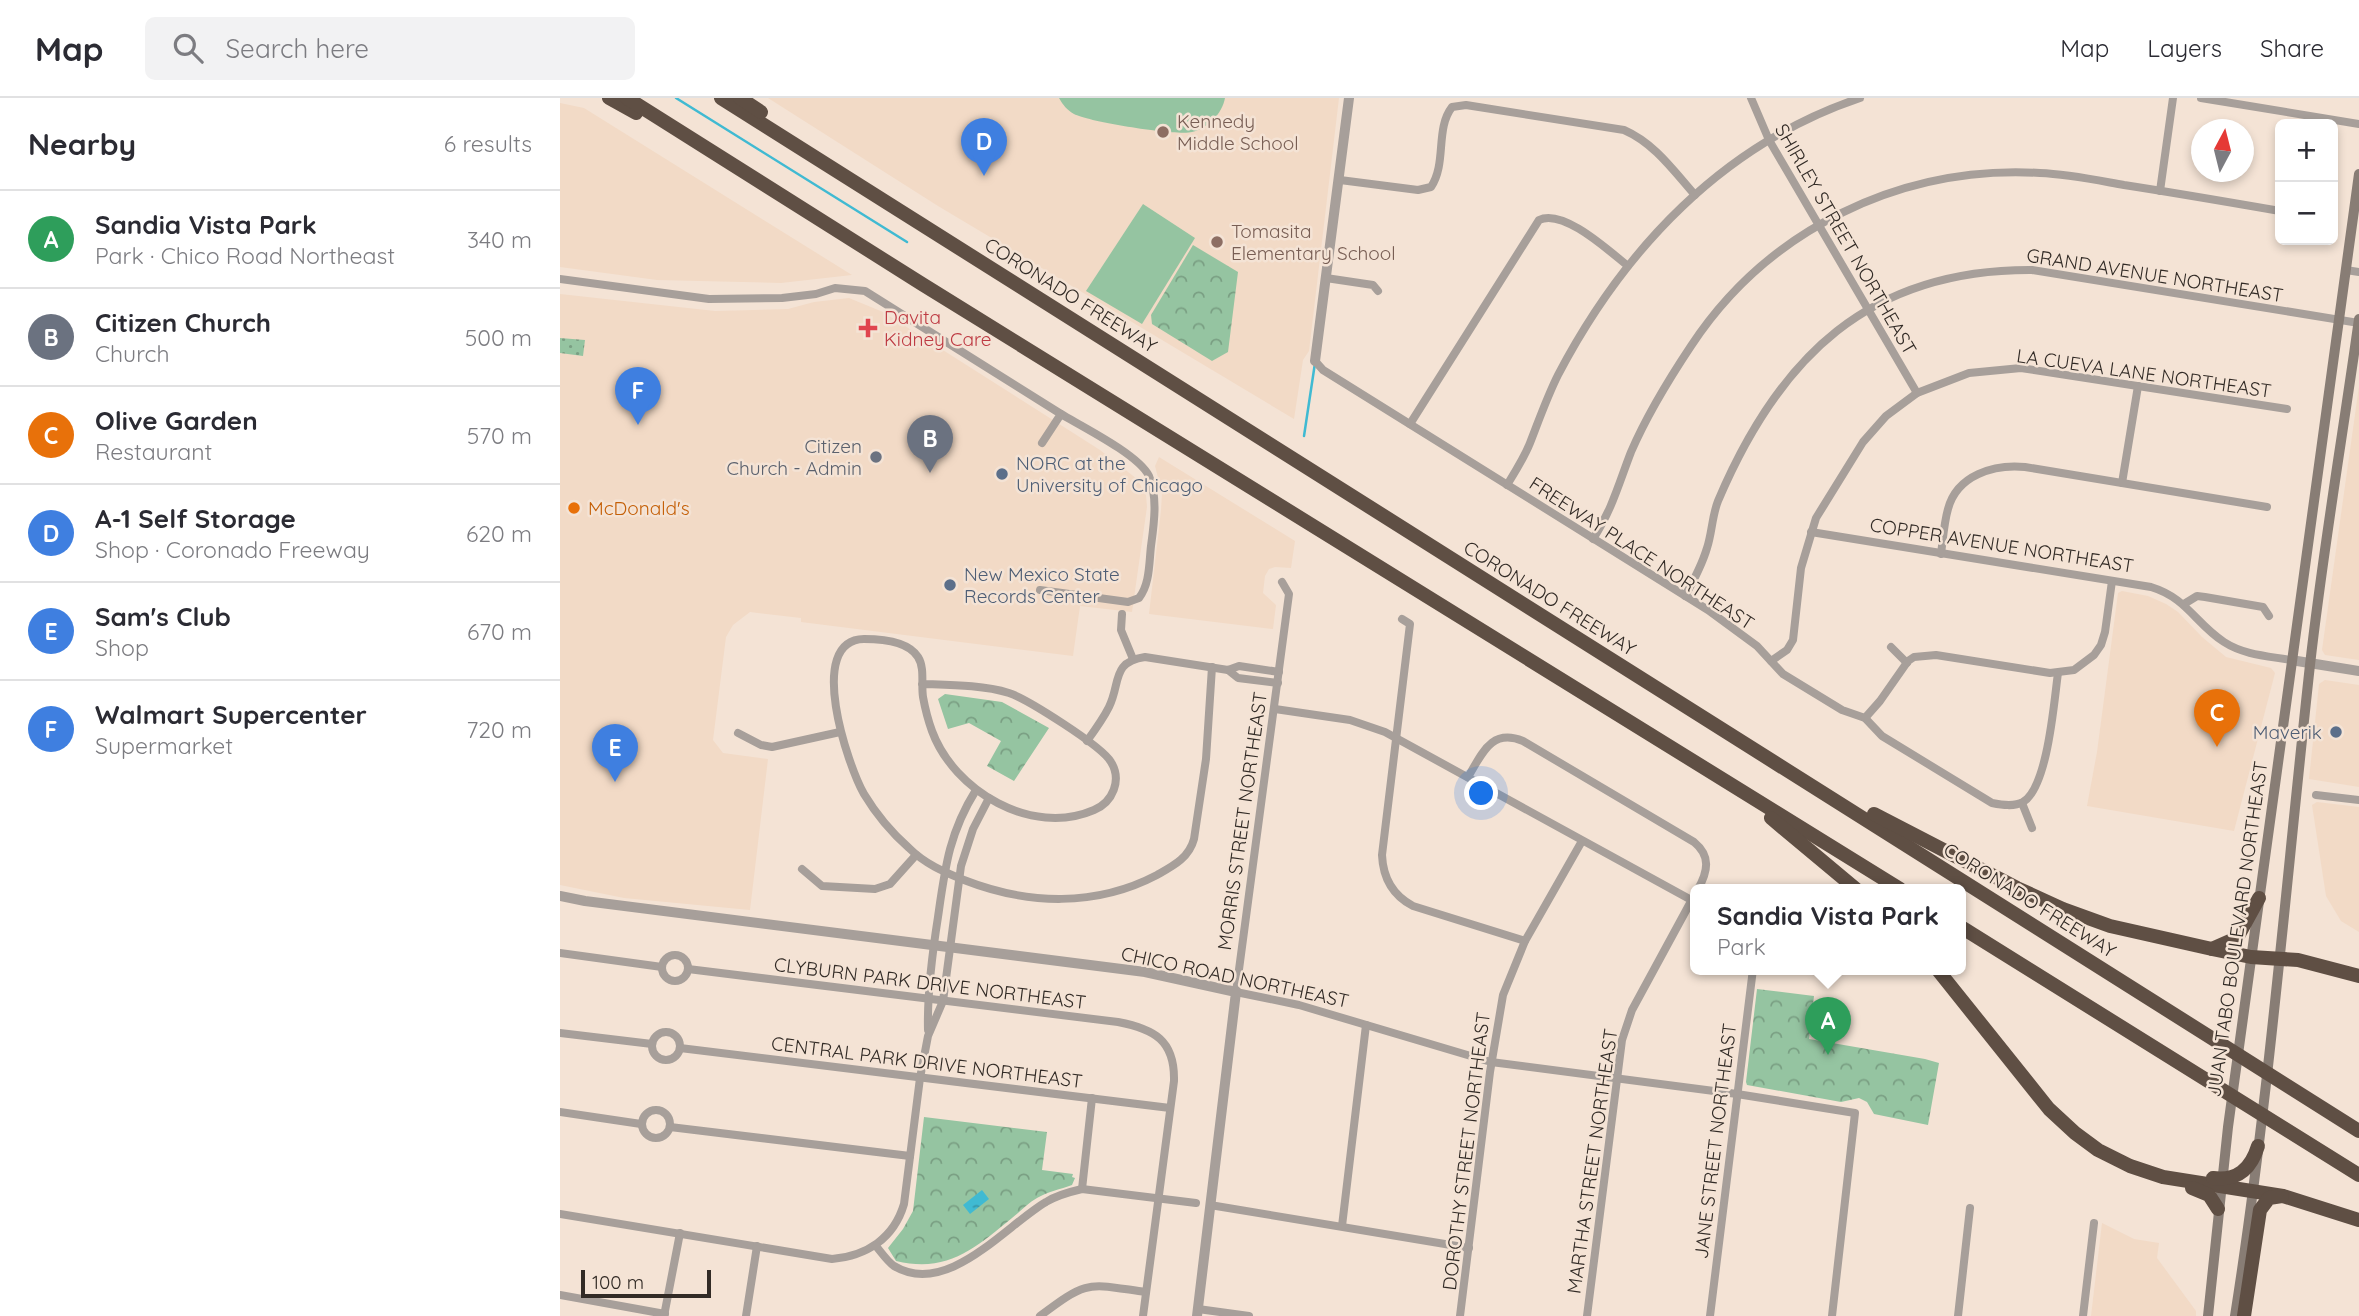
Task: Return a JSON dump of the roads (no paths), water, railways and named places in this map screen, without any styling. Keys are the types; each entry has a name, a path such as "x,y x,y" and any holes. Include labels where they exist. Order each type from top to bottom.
{"highway":[{"path":"610,98 772,189"},
{"path":"627,98 1892,884"},
{"name":"CORONADO FREEWAY","path":"721,98 2359,1131"},
{"path":"740,98 773,121 804,149"},
{"path":"1661,740 1779,823 1850,884"},
{"path":"1774,761 1979,870 2063,909 2110,926 2251,957 2324,966 2359,976"},
{"path":"2212,949 2237,938 2259,898"},
{"path":"1966,930 2359,1175"},
{"path":"1942,975 2044,1102 2066,1126 2098,1150 2130,1166 2172,1180 2221,1183 2283,1196 2359,1220"},
{"path":"2066,1126 2070,1135 2113,1164 2154,1180 2202,1190 2212,1198 2218,1209"},
{"path":"2221,1183 2245,1170 2258,1146"},
{"path":"2244,1316 2260,1210 2269,1198 2283,1196"}],"main road":[{"name":"JUAN TABO BOULEVARD NORTHEAST","path":"2208,1316 2228,1127 2359,174"},
{"name":"JUAN TABO BOULEVARD NORTHEAST","path":"2235,1316 2281,959 2311,663 2359,322"},
{"path":"2316,476 2336,479"}],"street":[{"path":"1315,361 1349,98"},
{"name":"SHIRLEY STREET NORTHEAST","path":"1751,98 1769,140 1917,393"},
{"path":"1507,485 1529,446 1559,374 1591,320 1628,266 1662,224 1730,165 1769,140 1805,120 1860,98"},
{"path":"2160,191 2173,98"},
{"path":"2201,98 2359,124"},
{"path":"1340,180 1418,190 1431,187 1437,173 1445,117 1452,107 1465,104 1624,130 1638,136 1655,150 1695,195"},
{"path":"1593,538 1608,514 1640,432 1706,324 1757,269 1819,224 1856,205 1913,185 1969,174 2040,173 2275,210"},
{"path":"1410,424 1539,220 1552,218 1579,229 1628,266"},
{"name":"GRAND AVENUE NORTHEAST","path":"1685,596 1698,575 1716,505 1737,459 1759,422 1803,360 1827,338 1869,309 1901,292 1982,271 2032,270 2359,322"},
{"path":"2346,270 2359,272"},
{"path":"1326,278 1373,285 1378,291"},
{"path":"560,279 709,299 784,298 816,294 835,288 864,291 1136,460 1147,474 1153,492 1154,512 1147,584 1139,598 1128,601 1040,590"},
{"name":"FREEWAY PLACE NORTHEAST","path":"1315,361 1323,370 1740,632 1783,674 1842,710 1865,718 1882,736 1992,803 2022,803"},
{"name":"LA CUEVA LANE NORTHEAST","path":"1917,393 1969,373 2037,369 2287,409"},
{"path":"2122,482 2138,386"},
{"path":"1771,661 1787,650 1793,640 1801,568 1811,532 1829,495 1864,442 1886,416 1917,393"},
{"path":"1042,443 1061,414"},
{"path":"1941,554 1952,498 1964,484 1985,471 2011,466 2267,507"},
{"name":"COPPER AVENUE NORTHEAST","path":"1811,532 2158,589 2184,604 2224,643 2243,652 2359,670"},
{"path":"1865,718 1914,657 1936,654 2058,673 2074,670 2084,664 2101,645 2112,581"},
{"name":"MORRIS STREET NORTHEAST","path":"1198,1312 1236,992 1289,594 1282,582"},
{"path":"2184,604 2190,598 2205,597 2263,607 2269,616"},
{"path":"1122,614 1121,630 1133,659"},
{"path":"1402,619 1410,624 1382,855 1383,869 1391,888 1413,906 1525,941"},
{"path":"922,684 952,685 1011,694 1087,741 1110,759 1116,775 1114,790 1109,800 1091,812 1063,817 1021,812 989,798 954,771 938,745 926,715 922,684 922,668 913,651 904,645 875,640 852,642 837,657 835,695 840,732 854,773 878,815 916,855 944,872 1021,897 1075,899 1103,895 1142,883 1184,858 1194,839 1204,771 1212,667"},
{"path":"1891,647 1907,663"},
{"path":"1087,741 1110,706 1120,671 1133,659 1145,657 1212,667 1228,670 1238,678 1278,683"},
{"path":"1228,670 1239,666 1279,672"},
{"path":"2032,828 2022,803 2033,793 2040,778 2058,673"},
{"path":"1275,709 1350,720 1396,738 1581,841 1690,897"},
{"path":"738,733 761,745 772,747 840,732"},
{"path":"1468,777 1493,742 1506,737 1523,741 1694,842 1703,850 1707,863 1700,884"},
{"path":"560,1214 832,1259 855,1255 876,1246 889,1233 903,1209 928,1036 928,999 944,872 954,833 976,790"},
{"path":"2316,795 2359,800"},
{"path":"928,1036 943,1001 960,878 973,829 989,798"},
{"name":"DOROTHY STREET NORTHEAST","path":"1460,1316 1491,1062 1503,995 1525,941 1581,841"},
{"path":"802,869 822,886 875,889 890,884 916,855"},
{"name":"CHICO ROAD NORTHEAST","path":"560,896 1145,972 1299,1005 1491,1062 1737,1094 1856,1113 1832,1316"},
{"name":"MARTHA STREET NORTHEAST","path":"1587,1316 1620,1049 1632,1010 1690,906"},
{"name":"CLYBURN PARK DRIVE NORTHEAST","path":"560,953 662,967"},
{"name":"CLYBURN PARK DRIVE NORTHEAST","path":"677,955 685,960 688,969 683,978 673,981 666,977 662,967 667,958 677,955"},
{"name":"CLYBURN PARK DRIVE NORTHEAST","path":"688,969 1127,1024 1148,1030 1163,1041 1168,1049 1174,1072 1170,1108"},
{"name":"JANE STREET NORTHEAST","path":"1710,1316 1751,975"},
{"path":"1342,1226 1366,1025"},
{"name":"CENTRAL PARK DRIVE NORTHEAST","path":"668,1032 677,1038 680,1048 677,1055 666,1060 655,1055 652,1044 657,1035 668,1032"},
{"name":"CENTRAL PARK DRIVE NORTHEAST","path":"560,1033 652,1044"},
{"name":"CENTRAL PARK DRIVE NORTHEAST","path":"680,1048 1170,1108"},
{"path":"1082,1189 1092,1098"},
{"path":"1143,1316 1170,1108"},
{"path":"657,1110 668,1116 670,1128 665,1135 652,1138 644,1132 641,1124 645,1115 657,1110"},
{"path":"560,1112 641,1124"},
{"path":"670,1128 910,1156"},
{"path":"876,1246 896,1266 913,1272 940,1272 970,1259 1055,1196 1082,1189 1195,1203"},
{"path":"1210,1205 1469,1248"},
{"path":"1958,1316 1970,1208"},
{"path":"2083,1316 2094,1223"},
{"path":"560,1296 664,1315 680,1233"},
{"path":"746,1316 757,1246"},
{"path":"1040,1316 1073,1291 1088,1286 1146,1292"},
{"path":"1198,1312 1250,1316"}],"water":[{"path":"982,1190 989,1199 970,1214 963,1205"}],"waterway":[{"path":"676,98 907,242"},
{"path":"1304,436 1315,363"}],"place":[{"name":"Kennedy Middle School","path":"1163,132"},
{"name":"A-1 Self Storage","path":"984,176"},
{"name":"Tomasita Elementary School","path":"1217,242"},
{"name":"Davita Kidney Care","path":"868,328"},
{"name":"Walmart Supercenter","path":"638,425"},
{"name":"Citizen Church - Admin","path":"876,457"},
{"name":"Citizen Church","path":"930,473"},
{"name":"NORC at the University of Chicago","path":"1002,474"},
{"name":"McDonald's","path":"574,508"},
{"name":"New Mexico State Records Center","path":"950,585"},
{"name":"Maverik","path":"2336,732"},
{"name":"Olive Garden","path":"2217,747"},
{"name":"Sam's Club","path":"615,782"},
{"name":"Sandia Vista Park","path":"1828,1055"}]}
